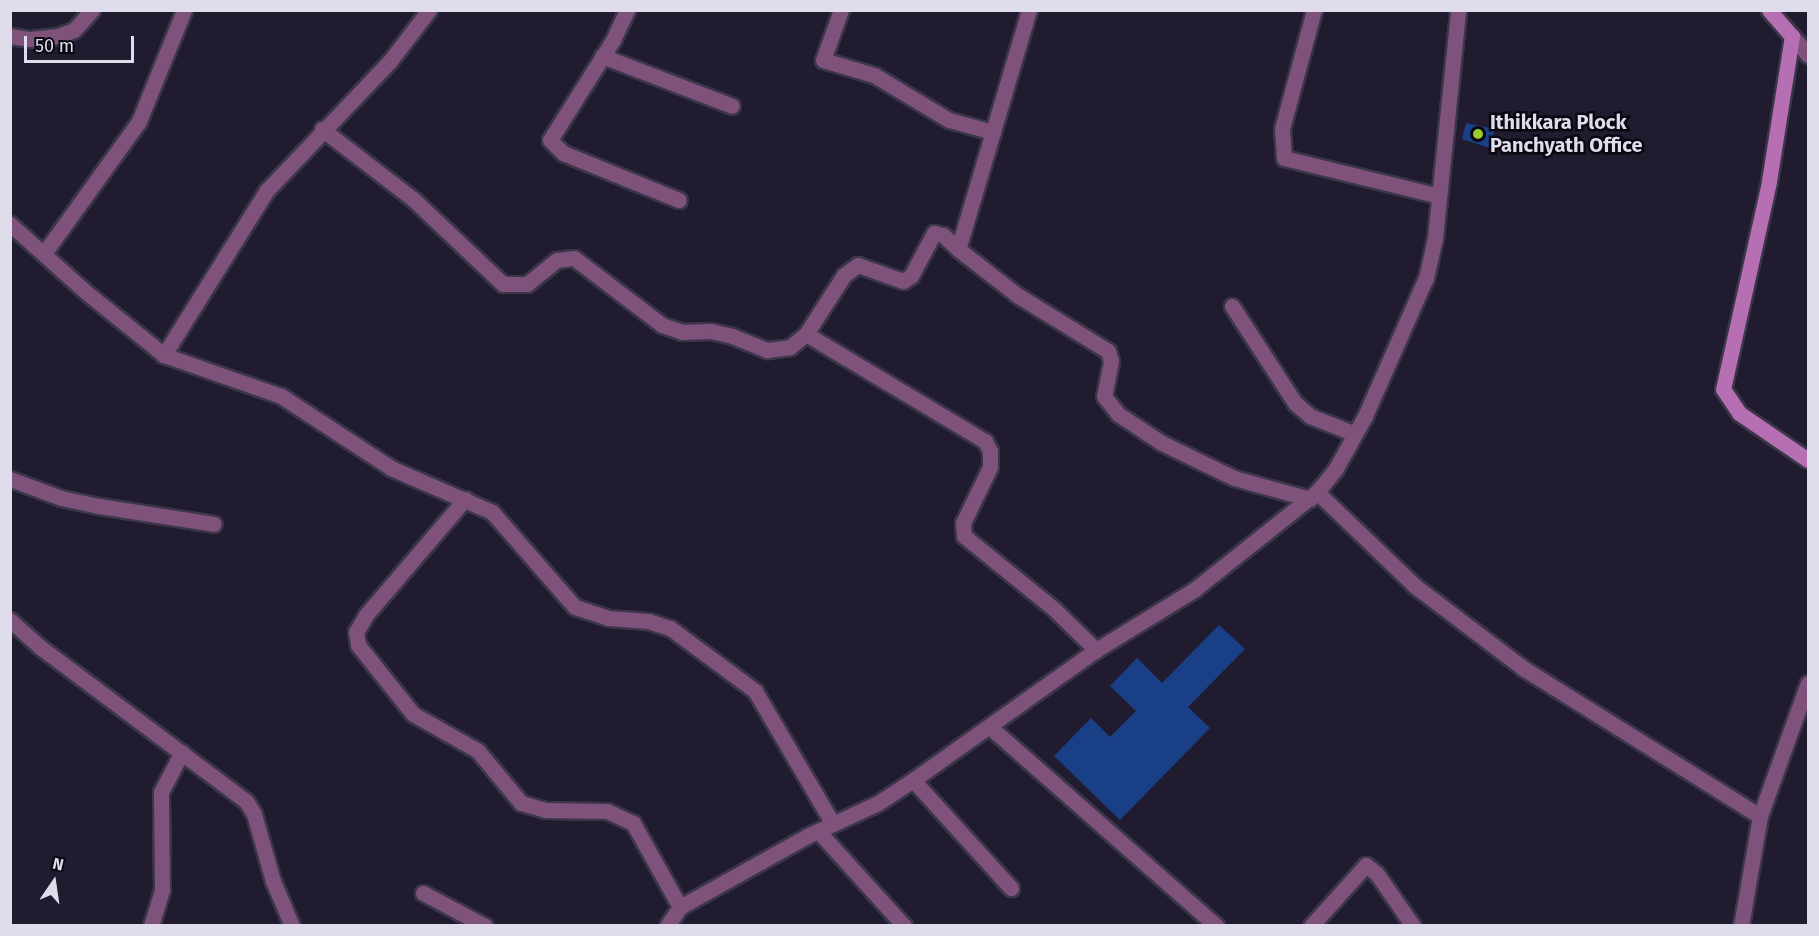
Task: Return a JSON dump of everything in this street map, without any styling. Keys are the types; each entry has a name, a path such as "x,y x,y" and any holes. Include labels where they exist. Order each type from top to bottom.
{"street":[{"path":"10,36 30,39 58,36 74,30 92,10"},
{"path":"45,252 139,121 184,10"},
{"path":"164,355 267,190 322,129 390,61 429,10"},
{"path":"627,10 602,56 551,134 551,144 563,153 679,201"},
{"path":"841,10 823,60 874,75 949,120 993,132"},
{"path":"958,249 1029,10"},
{"path":"1314,10 1282,129 1284,158 1436,195"},
{"path":"667,926 680,907 818,831 878,803 991,728 1096,650 1195,589 1313,495 1335,470 1355,434 1426,278 1435,238 1436,195 1458,10"},
{"path":"1769,10 1809,55"},
{"path":"1792,36 1770,182 1723,389 1739,413 1809,460"},
{"path":"602,56 732,106"},
{"path":"322,129 412,199 503,284 527,284 557,260 572,257 662,325 682,332 711,331 768,350 790,347 806,334 851,269 872,267 903,281 911,276 934,233 943,235 1017,295 1108,351 1111,361 1104,396 1118,414 1162,443 1234,478 1313,495 1415,586 1522,668 1760,816"},
{"path":"10,224 45,252 87,293 164,355 281,396 391,468 492,512 505,524 575,607 608,618 661,623 754,691 833,824"},
{"path":"1232,306 1295,403 1310,416 1355,434"},
{"path":"806,334 986,441 990,451 990,467 963,524 964,536 1054,609 1096,650"},
{"path":"10,479 61,498 214,524"},
{"path":"465,499 366,615 356,632 358,645 412,714 478,751 521,803 545,810 608,811 633,823 680,907"},
{"path":"10,620 40,647 182,752 250,808 273,881 292,926"},
{"path":"1741,926 1760,816 1809,683"},
{"path":"991,728 1216,926"},
{"path":"151,926 162,890 161,792 182,752"},
{"path":"913,780 1011,888"},
{"path":"818,831 904,926"},
{"path":"1311,926 1366,865 1377,874 1413,926"},
{"path":"423,893 485,926"}],"building":[{"name":"Ithikkara Plock Panchyath Office","path":"1466,123 1495,129 1490,148 1462,139"},
{"path":"1219,625 1245,649 1188,707 1210,728 1120,820 1054,756 1091,718 1110,737 1136,711 1110,686 1137,658 1162,683"}],"place":[{"name":"Ithikkara Plock Panchyath Office","path":"1478,134"}]}
